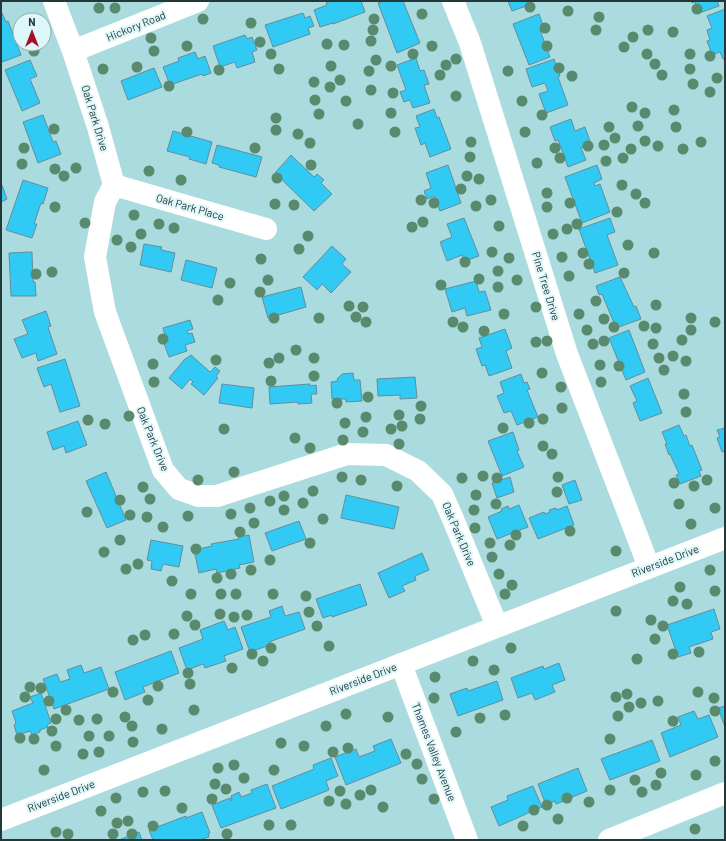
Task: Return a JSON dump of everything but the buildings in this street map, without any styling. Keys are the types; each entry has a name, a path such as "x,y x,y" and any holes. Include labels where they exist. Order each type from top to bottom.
{"street":[{"name":"Oak Park Drive","path":"54,1 74,51 98,127 114,185 105,202 95,257 105,312 163,470 180,489 199,496 217,496 347,454 386,455 418,471 442,494 497,626"},
{"name":"Hickory Road","path":"74,51 198,1"},
{"name":"Pine Tree Drive","path":"453,1 470,43 567,354 649,567"},
{"name":"Oak Park Place","path":"114,185 266,229"},
{"name":"Riverside Drive","path":"1,820 725,538"},
{"name":"Thames Valley Avenue","path":"401,664 467,840"},
{"path":"609,840 725,793"}]}
